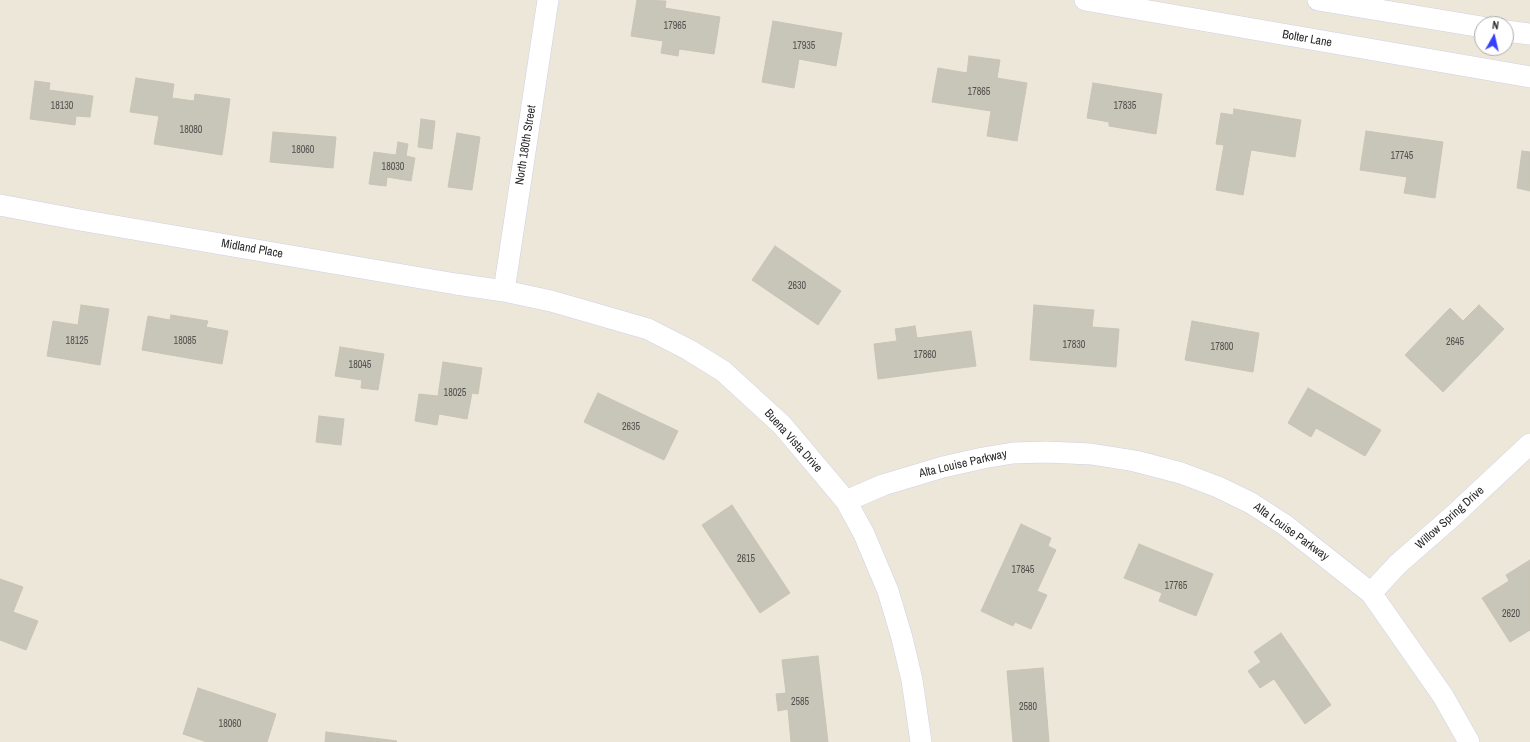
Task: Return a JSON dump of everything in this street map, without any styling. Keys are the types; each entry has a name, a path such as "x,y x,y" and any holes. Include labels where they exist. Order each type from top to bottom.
{"street":[{"name":"North 180th Street","path":"504,291 548,0"},
{"name":"Bolter Lane","path":"1085,0 1530,77"},
{"path":"1318,0 1474,26"},
{"path":"1514,32 1530,34"},
{"name":"Midland Place","path":"0,205 96,223 504,291"},
{"name":"Buena Vista Drive","path":"504,291 551,301 648,329 689,350 723,372 782,425 846,501 864,534 890,598 902,638 912,680 921,742"},
{"name":"Willow Spring Drive","path":"1371,593 1398,564 1454,515 1530,444"},
{"name":"Alta Louise Parkway","path":"846,501 883,485 943,467 1013,453 1046,452 1091,454 1135,461 1181,472 1218,487 1251,503 1285,525 1371,593 1443,696 1469,742"}],"building":[{"path":"637,0 666,1 665,8 720,17 714,54 679,49 678,56 661,53 663,41 631,36"},
{"path":"773,21 842,33 836,66 799,59 794,88 762,82"},
{"path":"969,56 1000,60 997,78 1027,83 1017,141 987,136 991,111 932,102 938,68 967,73"},
{"path":"136,78 174,84 172,98 194,101 195,94 230,99 222,155 154,144 159,116 130,112"},
{"path":"35,81 50,83 49,90 93,96 90,117 76,116 75,125 30,119"},
{"path":"1093,83 1162,94 1156,134 1109,126 1109,122 1087,118"},
{"path":"1234,109 1301,120 1295,157 1251,150 1243,195 1216,190 1224,145 1216,144 1221,113 1233,115"},
{"path":"421,119 435,121 432,149 418,147"},
{"path":"1366,131 1443,142 1435,198 1404,193 1407,177 1360,170"},
{"path":"273,132 336,137 333,168 270,162"},
{"path":"457,133 480,137 472,190 448,187"},
{"path":"398,142 408,144 406,156 415,158 411,181 387,177 386,186 369,184 374,152 396,155"},
{"path":"1522,151 1530,152 1530,191 1517,188"},
{"path":"775,246 841,291 818,325 752,280"},
{"path":"81,305 109,309 100,365 47,356 53,321 78,325"},
{"path":"1034,305 1094,310 1092,327 1119,329 1116,367 1030,360"},
{"path":"1479,305 1504,329 1443,392 1405,355 1450,308 1463,321"},
{"path":"171,315 208,321 206,327 228,331 222,364 142,350 148,316 170,320"},
{"path":"1192,321 1259,333 1253,372 1185,360"},
{"path":"915,326 917,338 971,331 976,366 878,379 874,344 897,341 895,329"},
{"path":"340,347 384,354 378,390 361,388 362,380 335,376"},
{"path":"443,362 482,368 478,394 472,393 467,419 439,414 437,425 415,421 419,394 438,396"},
{"path":"1308,388 1381,430 1365,456 1316,428 1311,437 1288,423"},
{"path":"598,393 678,431 664,460 584,422"},
{"path":"319,416 344,419 341,445 316,442"},
{"path":"732,505 790,593 760,613 702,525"},
{"path":"1021,524 1051,538 1048,546 1056,550 1037,591 1047,595 1031,629 1015,622 1013,626 981,611"},
{"path":"1139,544 1213,574 1196,616 1159,601 1162,593 1124,578"},
{"path":"1530,560 1530,630 1510,642 1482,598 1509,581 1506,575"},
{"path":"0,579 23,587 13,612 38,621 26,650 0,640"},
{"path":"1281,633 1331,705 1305,724 1274,679 1260,688 1248,671 1261,662 1254,652"},
{"path":"818,656 828,742 791,742 788,709 778,711 776,694 786,693 782,660"},
{"path":"1043,668 1049,742 1013,742 1007,671"},
{"path":"198,688 276,714 267,742 207,742 183,734"},
{"path":"326,732 397,741 325,742"}]}
